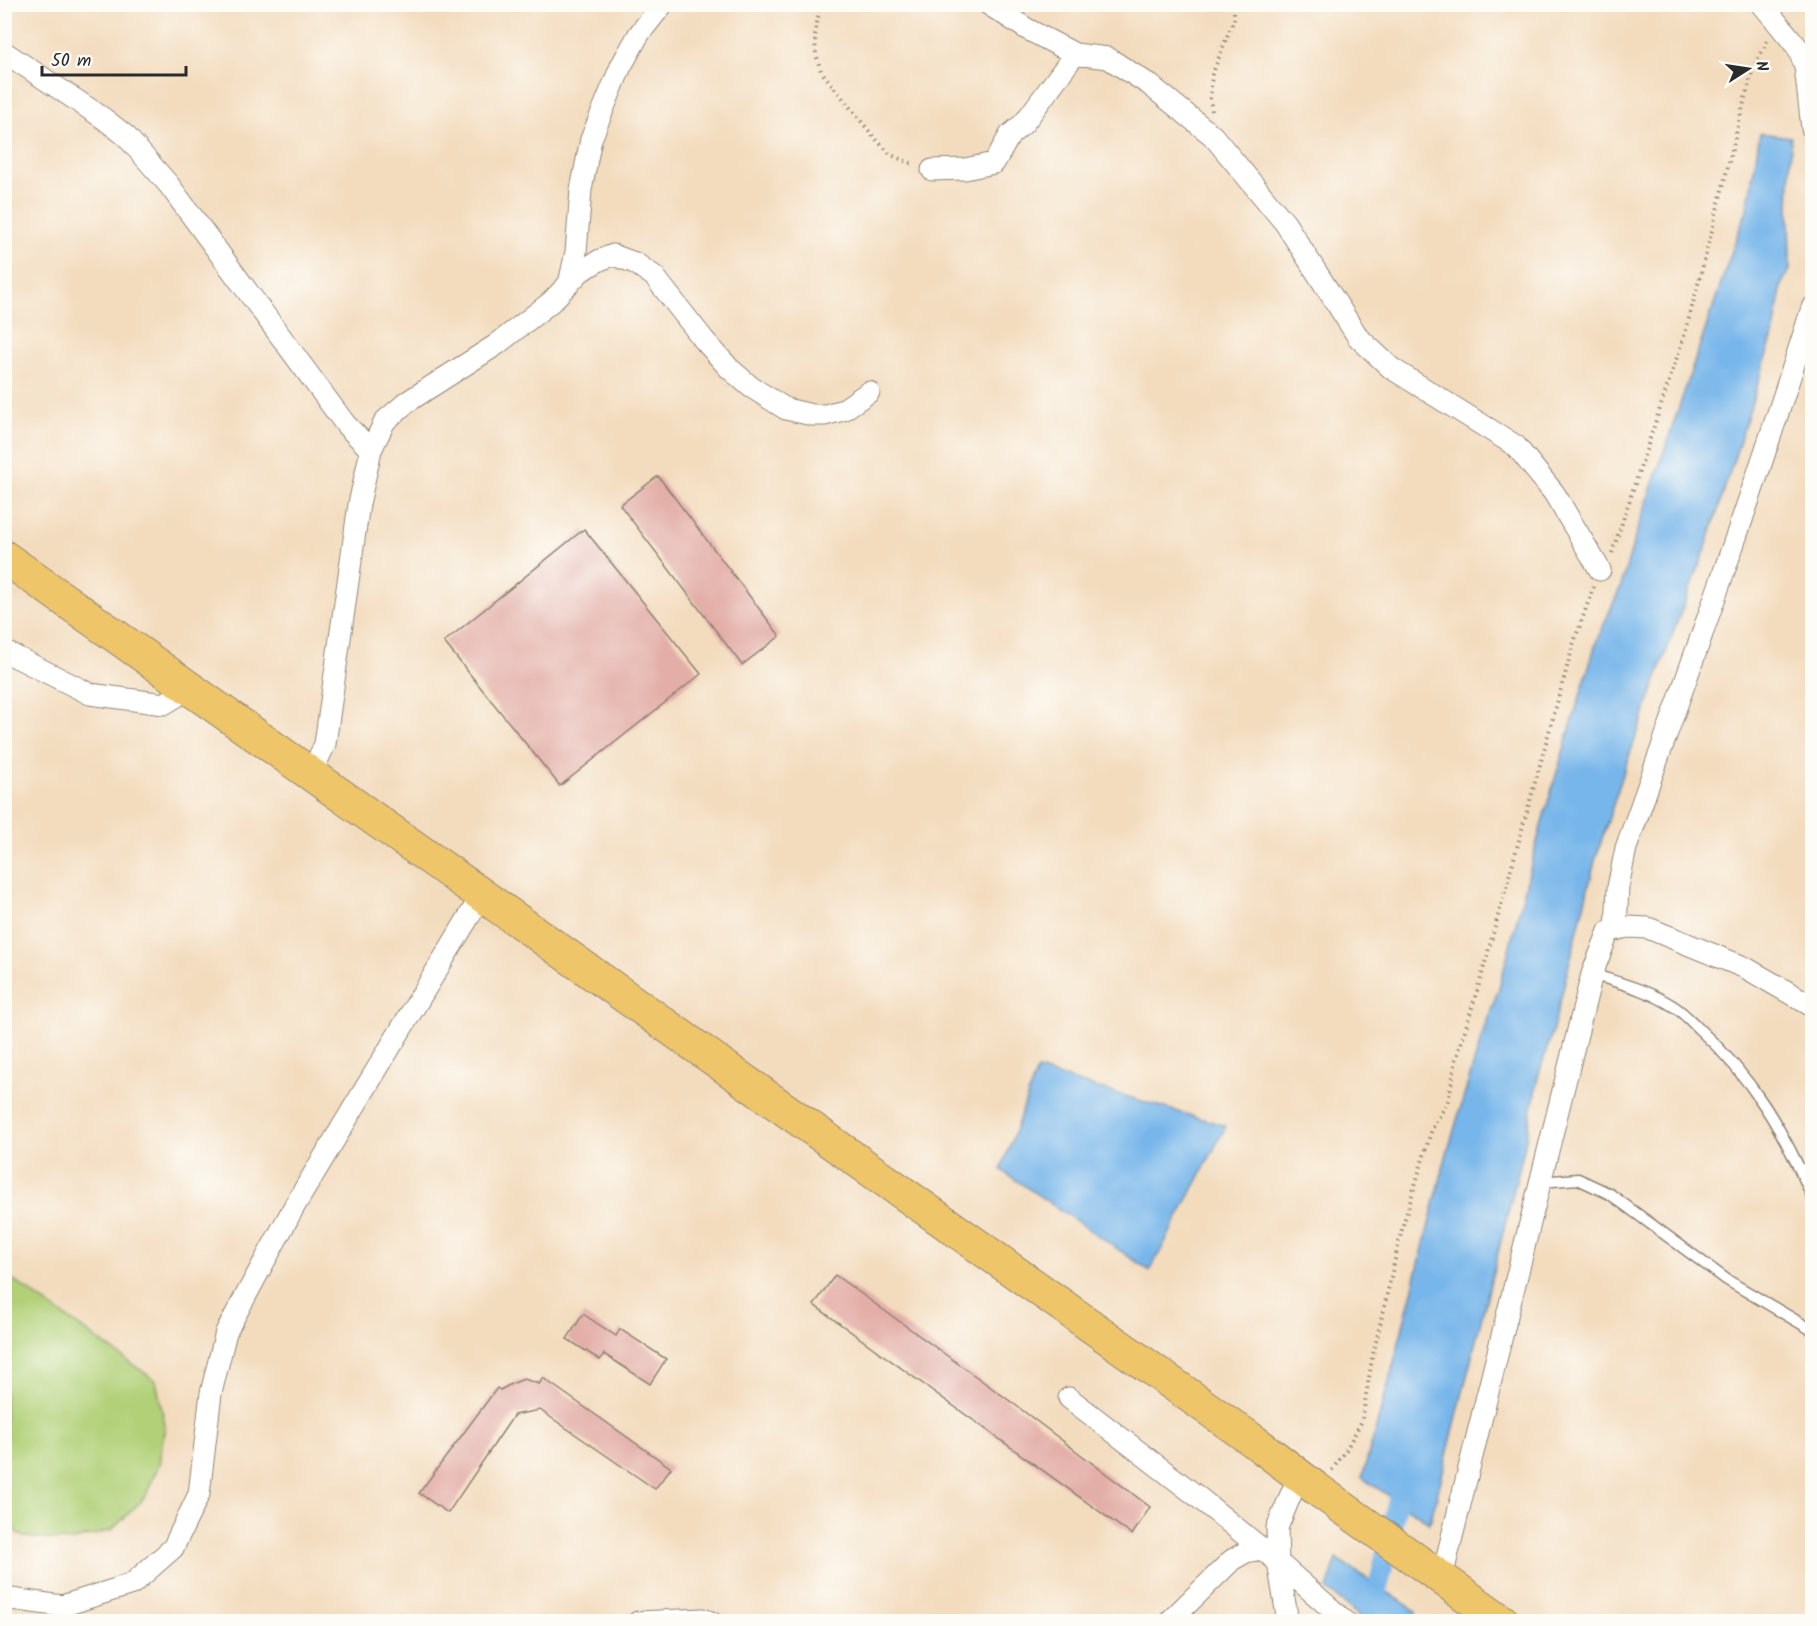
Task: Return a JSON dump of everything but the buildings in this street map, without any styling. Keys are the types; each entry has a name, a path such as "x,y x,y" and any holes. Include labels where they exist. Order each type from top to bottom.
{"main road":[{"path":"4,557 1255,1442 1308,1483 1503,1622"}],"street":[{"path":"988,4 1027,29 1075,54 1108,58 1117,63 1159,92 1213,136 1285,223 1358,337 1391,369 1516,446 1554,493 1600,570"},
{"path":"1762,4 1798,48 1805,66 1812,128"},
{"path":"569,284 576,252 581,190 591,139 621,66 639,34 662,5"},
{"path":"4,52 126,136 169,185 346,425 371,450"},
{"path":"932,170 965,169 994,163 1010,135 1024,123 1075,54"},
{"path":"311,774 325,744 359,504 371,450 385,421 407,402 496,345 551,302 582,271 613,255 635,263 654,276 729,368 751,387 786,409 812,415 825,415 843,410 869,392"},
{"path":"1616,930 1618,887 1626,848 1714,602 1784,398 1812,308"},
{"path":"4,651 90,694 164,704 190,688"},
{"path":"4,1598 62,1606 132,1584 173,1548 199,1494 211,1393 226,1332 295,1205 482,895"},
{"path":"1442,1577 1592,974 1609,931 1628,927 1648,928 1746,969 1812,1006"},
{"path":"1068,1398 1198,1497 1278,1562 1346,1622"},
{"path":"1288,1622 1278,1562 1277,1528 1308,1483"},
{"path":"1169,1622 1232,1560 1246,1552 1262,1549"},
{"path":"638,1621 703,1619 711,1622"}],"lane":[{"path":"1592,974 1650,993 1675,1007 1707,1036 1740,1070 1776,1121 1812,1196"},
{"path":"1540,1182 1578,1179 1610,1194 1727,1280 1812,1330"}],"path":[{"path":"820,4 815,36 816,54 822,71 873,136 891,155 902,161 932,170"},
{"path":"1225,151 1213,121 1210,99 1212,75 1234,19 1234,4"},
{"path":"1308,1483 1346,1450 1362,1421 1372,1359 1403,1226 1432,1129 1448,1102 1456,1060 1574,642 1600,570 1611,554 1685,333 1754,67 1777,22"}],"green space":[{"path":"5,1274 156,1381 165,1425 159,1464 145,1497 112,1530 70,1541 24,1537 5,1524"}],"water":[{"path":"1760,133 1791,137 1790,270 1782,283 1774,332 1705,551 1675,627 1596,857 1552,1033 1538,1077 1524,1149 1430,1523 1362,1478 1446,1157 1484,1029 1499,988 1544,815 1597,640 1621,586 1636,534 1747,210"},
{"path":"1037,1070 1226,1126 1150,1271 1001,1170"},
{"path":"1337,1559 1416,1611 1415,1621 1365,1621 1327,1589"}],"waterway":[{"path":"1379,1622 1378,1588 1403,1477"}]}
